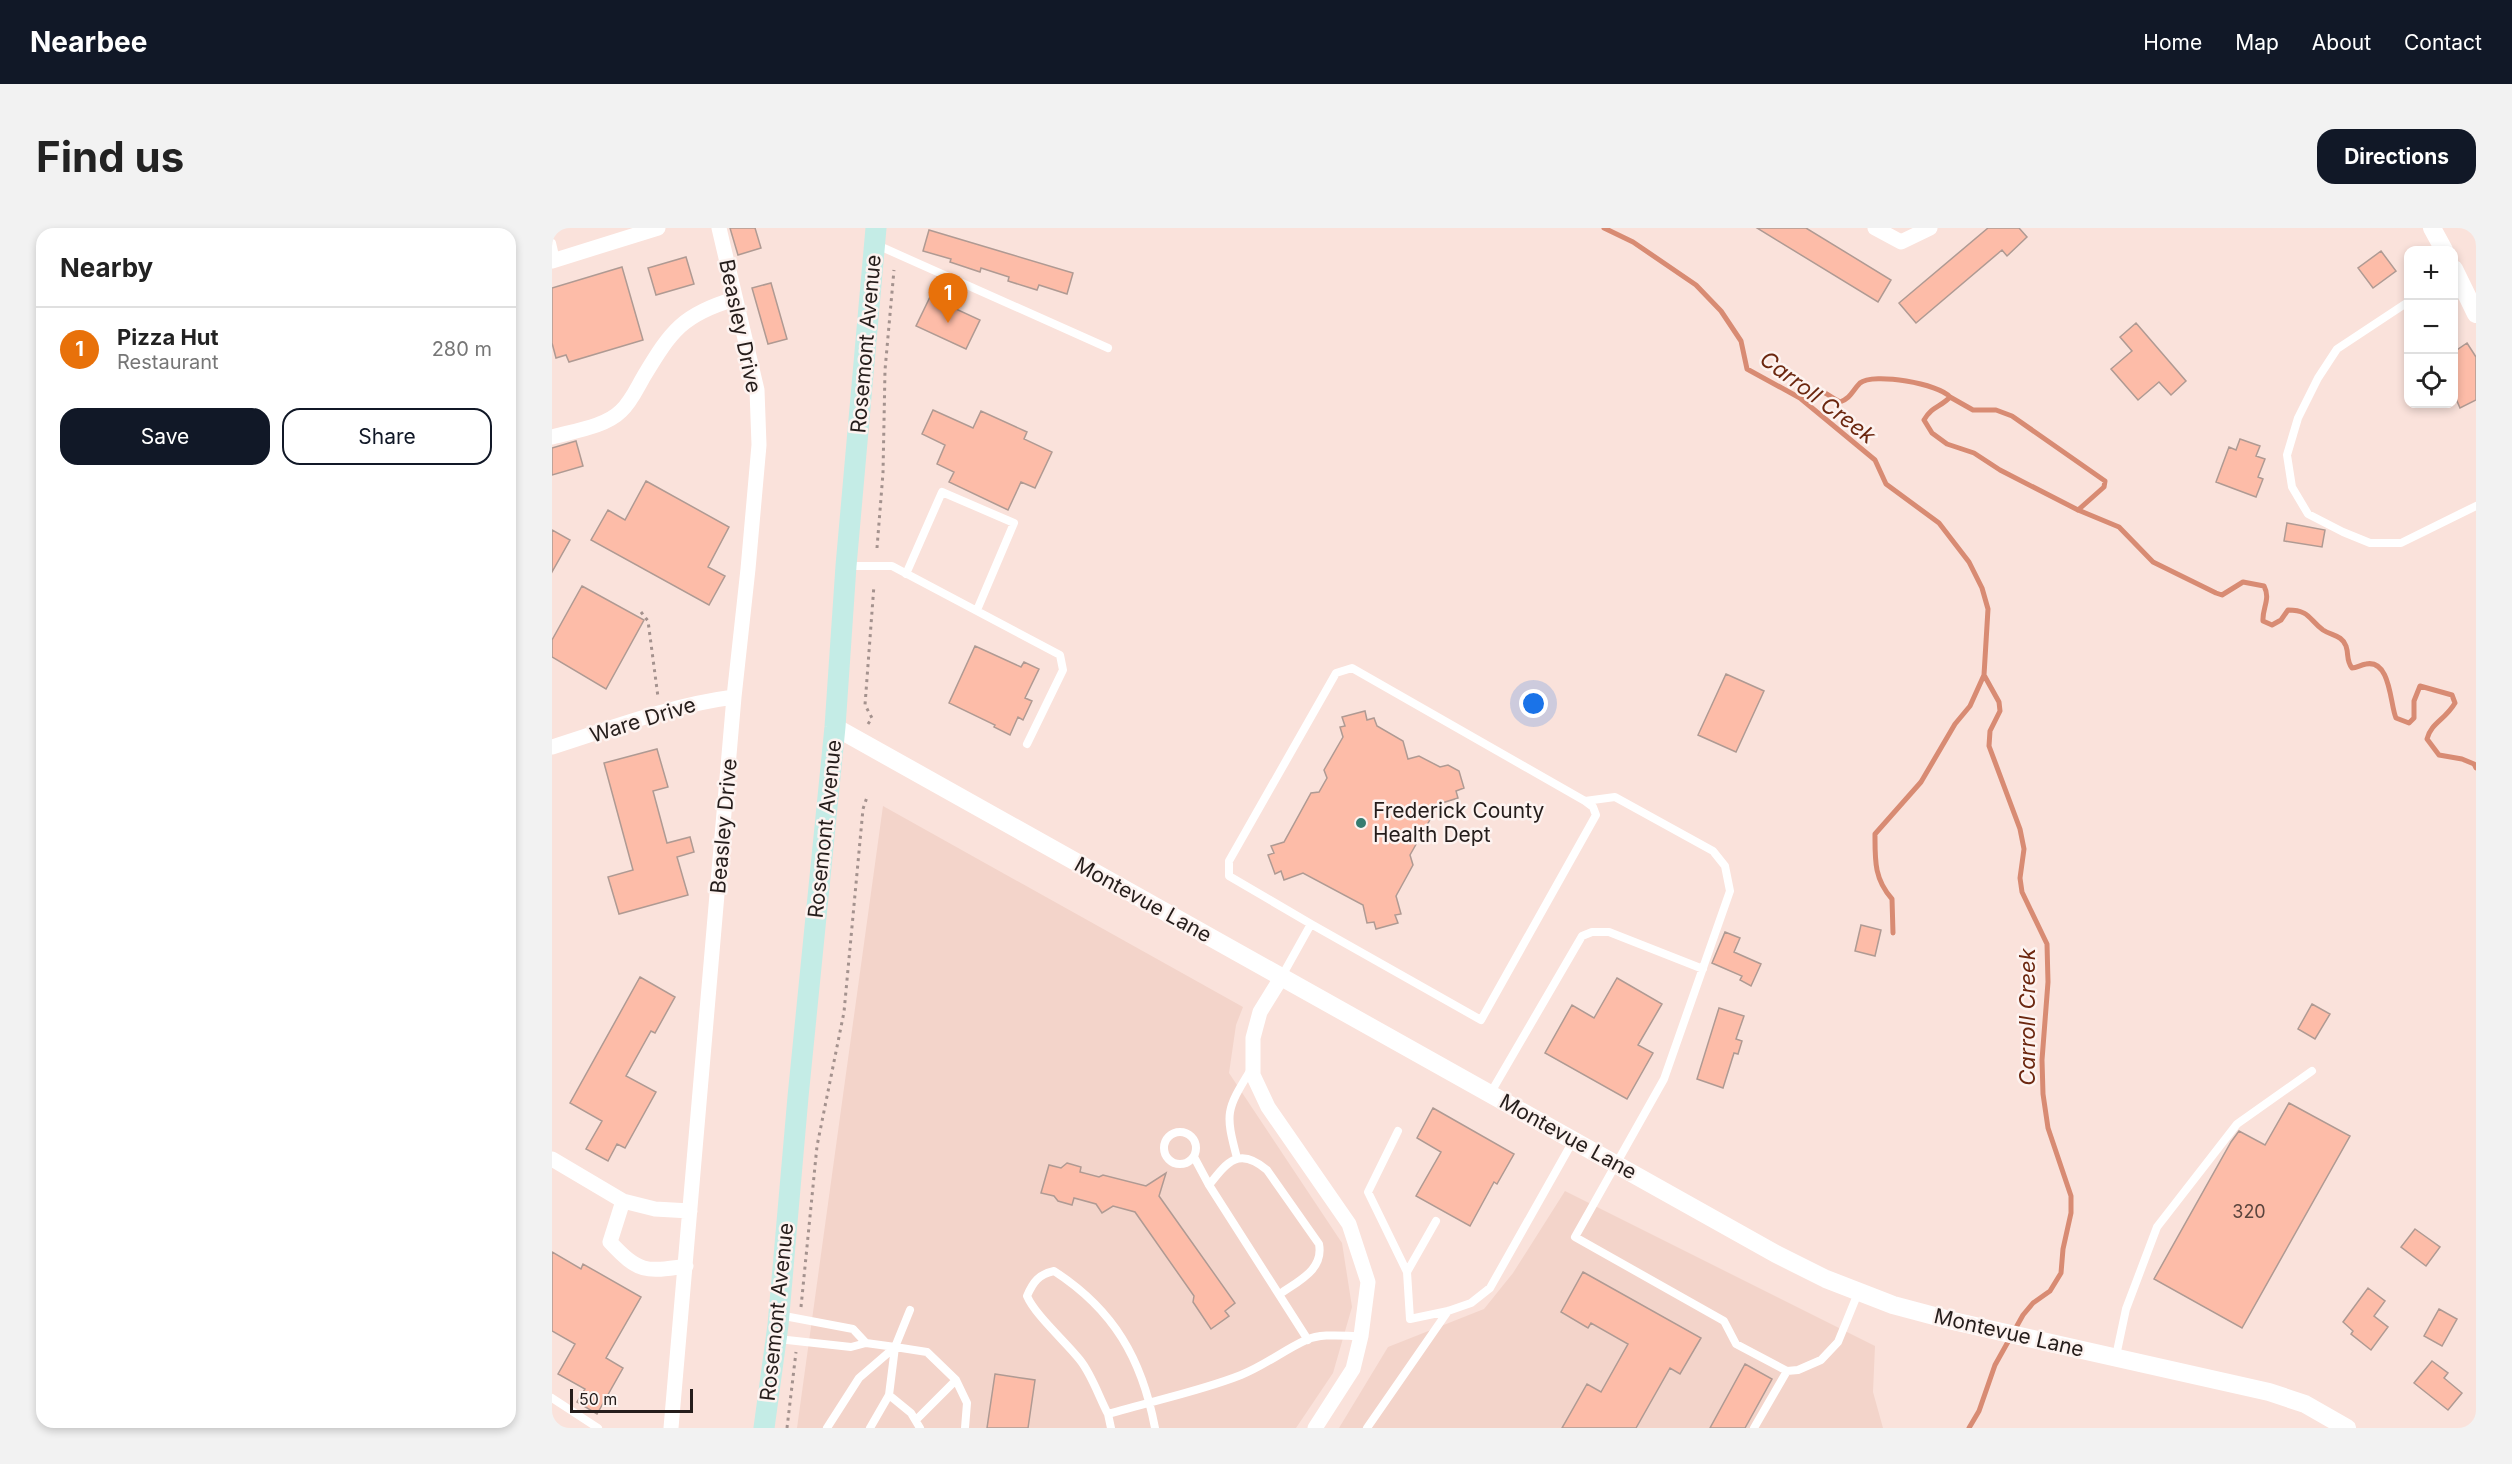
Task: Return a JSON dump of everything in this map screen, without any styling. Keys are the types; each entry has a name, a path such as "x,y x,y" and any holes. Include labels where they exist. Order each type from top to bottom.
{"main road":[{"name":"Rosemont Avenue","path":"764,1428 779,1316 798,1097 835,727 846,566 876,236"}],"street":[{"path":"554,261 658,228"},
{"name":"Beasley Drive","path":"671,1428 734,697 759,445 757,390 719,228"},
{"path":"1875,228 1901,242 1929,228"},
{"path":"2432,228 2442,246"},
{"path":"2458,279 2476,314"},
{"path":"552,437 606,421 620,412 661,347 683,321 707,307 735,299"},
{"name":"Ware Drive","path":"552,747 692,704 734,697"},
{"name":"Montevue Lane","path":"835,727 1776,1254 1826,1279 1893,1305 2269,1392 2305,1404 2347,1428"},
{"path":"1281,978 1260,1012 1253,1038 1253,1075 1268,1107 1349,1224 1368,1282 1361,1336 1353,1369 1315,1428"},
{"path":"552,1159 623,1201 655,1209 690,1211"},
{"path":"623,1201 610,1242 628,1261 650,1271 686,1266"}],"lane":[{"path":"876,236 1108,348"},
{"path":"552,243 554,261"},
{"path":"2404,305 2337,349 2318,378 2298,418 2287,455 2292,487 2308,514 2370,543 2401,543 2476,506"},
{"path":"906,574 942,492 1014,523 976,610"},
{"path":"846,566 892,566 1060,655 1063,670 1027,744"},
{"path":"1352,668 1585,801 1593,807 1596,815 1481,1020 1229,876 1229,861 1336,673 1352,668"},
{"path":"1585,801 1615,796 1713,851 1725,866 1730,891 1664,1079 1575,1237 1724,1322 1736,1344 1787,1371 1798,1371 1821,1359 1838,1342 1859,1291"},
{"path":"1281,978 1311,924"},
{"path":"1490,1094 1582,936 1592,932 1609,932 1703,969"},
{"path":"1237,1158 1228,1124 1228,1113 1253,1067"},
{"path":"2116,1356 2126,1309 2157,1227 2237,1124 2312,1071"},
{"path":"1398,1131 1368,1192 1407,1272 1410,1319 1449,1311 1471,1303 1490,1288 1574,1140"},
{"path":"1194,1157 1183,1164 1171,1162 1163,1152 1166,1139 1176,1132 1188,1134 1196,1145 1194,1157 1209,1185 1308,1340"},
{"path":"1209,1185 1223,1167 1237,1158 1247,1158 1258,1162 1267,1170 1319,1244 1321,1255 1318,1264 1280,1294"},
{"path":"1407,1272 1436,1221"},
{"path":"1111,1428 1108,1414 1082,1363 1032,1308 1028,1296 1033,1283 1044,1273 1054,1271 1079,1288 1115,1327 1138,1365 1150,1401 1155,1428"},
{"path":"870,1428 889,1395 895,1347 910,1310"},
{"path":"1367,1428 1449,1311"},
{"path":"779,1316 853,1329 866,1342"},
{"path":"1108,1414 1240,1375 1308,1340 1332,1335 1361,1336"},
{"path":"776,1339 851,1347 866,1342 927,1352 956,1380 967,1402 965,1428"},
{"path":"827,1428 859,1378 895,1347"},
{"path":"1754,1428 1787,1371"},
{"path":"889,1395 911,1413 918,1424 956,1380"},
{"path":"552,1398 598,1428"}],"path":[{"path":"877,548 883,473 885,370 894,270"},
{"path":"868,724 872,718 866,705 874,585"},
{"path":"641,612 648,621 658,702"},
{"path":"801,1307 818,1146 844,1012 863,809 867,797"},
{"path":"787,1428 796,1351"}],"shaded area":[{"path":"883,806 1243,1007 1236,1025 1229,1073 1342,1243 1352,1307 1333,1373 1296,1428 797,1428"},
{"path":"1565,1191 1875,1346 1873,1392 1883,1428 1339,1428 1388,1347 1484,1309 1513,1273"}],"building":[{"path":"730,228 755,228 761,248 738,255"},
{"path":"1757,228 1806,228 1891,280 1878,302"},
{"path":"1988,228 2019,228 2027,237 2007,256 2002,250 1916,323 1899,303"},
{"path":"929,230 1073,273 1067,294 1039,285 1037,290 1008,281 1009,277 981,268 980,272 950,262 951,259 923,251"},
{"path":"2381,251 2396,271 2373,288 2358,268"},
{"path":"686,257 694,284 656,295 648,268"},
{"path":"622,267 643,340 569,362 566,355 556,358 552,343 552,288"},
{"path":"771,283 787,339 768,344 752,288"},
{"path":"930,297 980,320 966,349 916,326"},
{"path":"2136,323 2186,381 2171,395 2159,382 2138,400 2111,369 2132,351 2120,337"},
{"path":"2467,343 2476,357 2476,400 2460,408 2458,403 2458,349"},
{"path":"933,410 973,428 981,411 1027,432 1024,439 1052,452 1035,488 1021,482 1008,510 949,482 954,472 937,464 945,445 922,434"},
{"path":"2240,439 2260,446 2256,456 2265,459 2258,477 2263,479 2256,497 2216,482 2229,447 2236,450"},
{"path":"576,441 583,466 552,475 552,448"},
{"path":"646,481 729,527 708,567 725,576 709,605 591,540 608,510 625,520"},
{"path":"2287,523 2325,530 2322,547 2284,541"},
{"path":"552,530 570,540 552,572"},
{"path":"582,586 644,620 606,689 552,657 552,640"},
{"path":"975,646 1021,667 1024,662 1039,669 1025,698 1032,701 1023,720 1018,717 1010,735 994,727 995,725 949,703"},
{"path":"1726,674 1764,691 1736,752 1698,735"},
{"name":"Frederick County Health Dept","path":"1365,711 1367,720 1374,718 1377,726 1403,741 1408,759 1419,756 1440,767 1448,765 1459,771 1464,788 1456,791 1458,798 1439,804 1410,855 1413,865 1396,896 1401,914 1395,915 1398,923 1376,929 1374,922 1367,923 1363,905 1303,873 1284,880 1281,871 1275,874 1268,855 1274,853 1271,846 1284,842 1311,793 1319,792 1327,778 1324,770 1343,737 1340,727 1345,726 1342,717"},
{"path":"657,749 668,787 653,791 667,843 690,837 694,852 677,857 688,895 619,914 608,877 633,870 604,763"},
{"path":"1861,925 1881,930 1875,956 1855,951"},
{"path":"1725,932 1740,938 1734,952 1761,964 1751,986 1740,980 1742,976 1712,963"},
{"path":"640,977 675,997 655,1033 651,1031 626,1076 656,1092 625,1148 617,1144 608,1161 586,1149 602,1121 570,1103"},
{"path":"1617,978 1662,1004 1638,1045 1653,1053 1627,1099 1545,1053 1572,1005 1594,1018"},
{"path":"2312,1004 2330,1014 2315,1039 2298,1029"},
{"path":"1719,1008 1744,1016 1736,1039 1742,1041 1738,1054 1734,1053 1723,1088 1697,1079"},
{"path":"2289,1103 2350,1136 2242,1328 2154,1279 2239,1131 2265,1145"},
{"path":"1433,1108 1514,1154 1497,1184 1494,1182 1470,1226 1416,1196 1441,1152 1417,1138"},
{"path":"1067,1163 1081,1167 1080,1172 1099,1177 1103,1175 1146,1186 1166,1173 1159,1196 1235,1303 1225,1311 1229,1316 1211,1329 1193,1302 1194,1296 1135,1212 1113,1206 1102,1213 1096,1204 1074,1198 1072,1205 1058,1201 1054,1196 1041,1193 1049,1165 1061,1168"},
{"path":"2415,1229 2440,1247 2426,1266 2401,1247"},
{"path":"552,1252 581,1269 583,1264 641,1297 606,1358 623,1368 597,1414 577,1402 585,1389 558,1374 575,1344 552,1331"},
{"path":"1583,1272 1701,1338 1680,1374 1670,1368 1636,1428 1562,1428 1587,1384 1601,1392 1628,1344 1591,1323 1588,1328 1561,1312"},
{"path":"2368,1288 2385,1301 2374,1316 2388,1327 2371,1350 2351,1334 2353,1331 2343,1322"},
{"path":"2439,1309 2457,1319 2442,1346 2424,1336"},
{"path":"2432,1361 2448,1373 2444,1378 2462,1393 2448,1410 2414,1383"},
{"path":"1745,1364 1772,1379 1745,1428 1710,1428"},
{"path":"995,1374 1035,1380 1028,1428 987,1428"}],"waterway":[{"name":"Carroll Creek","path":"1604,228 1633,242 1696,285 1721,311 1741,341 1747,369 1800,398 1875,460 1886,484 1939,523 1969,562 1982,588 1988,609 1984,675 1999,702 2000,711 1990,731 1989,746 2020,829 2024,849 2020,878 2022,892 2047,944 2048,982 2042,1060 2043,1094 2048,1128 2071,1196 2071,1213 2063,1249 2061,1273 2050,1291 2033,1303 2023,1315 1995,1365 1979,1411 1969,1428"},
{"path":"1800,398 1822,391 1840,402 1849,396 1860,383 1878,379 1906,381 1944,392 1950,397 1930,412 1924,420 1932,433 1947,444 1974,453 2000,470 2078,510 2119,527 2153,562 2216,593 2222,595 2243,582 2264,586 2267,595 2263,621 2272,625 2281,620 2288,610 2295,610 2305,614 2323,630 2339,638 2346,646 2352,668 2374,664 2385,675 2396,718 2409,723 2414,718 2414,701 2420,686 2452,695 2455,703 2432,729 2427,739 2439,755 2462,759 2474,764 2476,768"},
{"path":"1950,397 1973,410 1996,410 2012,416 2105,481 2104,487 2078,510"},
{"path":"1893,933 1892,899 1879,876 1875,834 1921,782 1955,724 1970,706 1984,675"}],"place":[{"name":"Pizza Hut","path":"948,323"},
{"name":"Frederick County Health Dept","path":"1361,823"}]}
